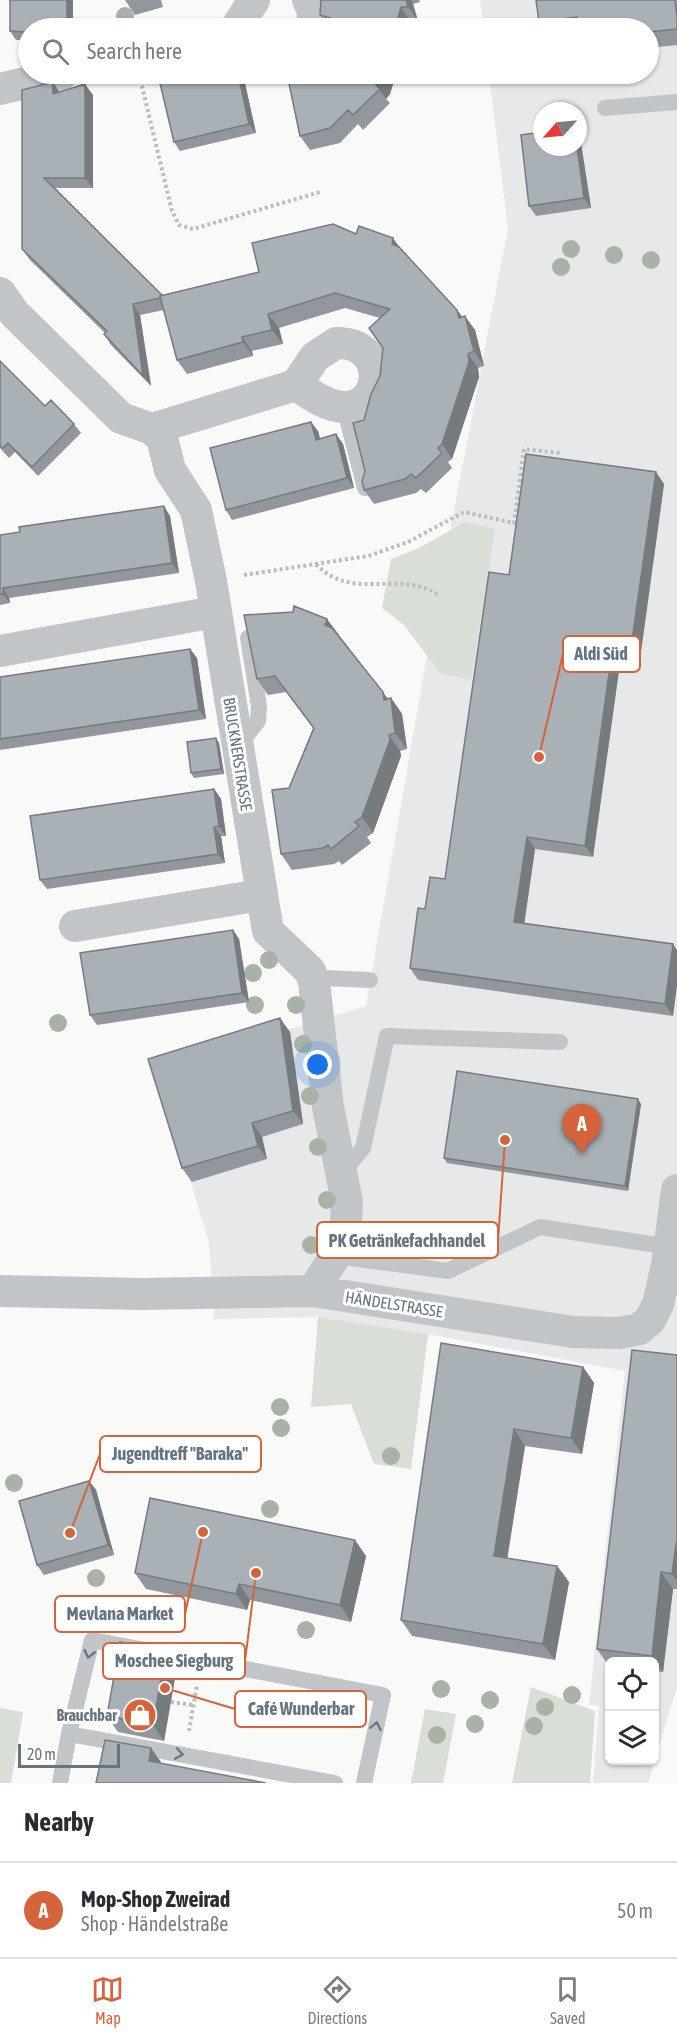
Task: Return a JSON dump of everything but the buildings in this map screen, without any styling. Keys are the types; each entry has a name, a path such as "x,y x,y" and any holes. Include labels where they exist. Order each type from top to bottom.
{"street":[{"path":"242,18 254,0"},
{"path":"308,0 313,11 313,18"},
{"path":"0,89 21,84"},
{"path":"0,294 15,314 121,418 152,429 297,386 315,357 325,348 336,343 349,343 360,348 370,356 375,368 375,380 371,392 362,401 344,407 326,404 297,386"},
{"name":"BRUCKNERSTRASSE","path":"152,429 162,438 170,470 196,510 211,581 268,931 310,971 314,982 328,1107 347,1202 346,1224 335,1256 314,1291"},
{"path":"0,651 215,612"},
{"path":"75,926 261,895"},
{"name":"HÄNDELSTRASSE","path":"0,1290 141,1294 314,1291 573,1332 620,1333 639,1329 650,1320 658,1304 670,1247 677,1190"}],"lane":[{"path":"605,108 677,102"},
{"path":"344,407 365,488"},
{"path":"237,747 258,721 259,706 248,638"},
{"path":"314,982 324,978 370,980"},
{"path":"341,1175 363,1148 387,1036 560,1042"},
{"path":"335,1256 448,1271 540,1227 670,1247"},
{"path":"60,1783 69,1734 92,1640 383,1695 363,1783"},
{"path":"69,1734 335,1783"}],"path":[{"path":"141,84 172,211 179,225 193,229 320,192"},
{"path":"211,581 368,556 408,542 464,512 514,522 524,448 560,453"},
{"path":"315,563 325,573 353,584 412,583 425,586 439,595"},
{"path":"184,1755 201,1660"},
{"path":"171,1702 194,1705"}],"shaded area":[{"path":"480,0 677,0 677,1687 659,1747 659,1657 605,1657 605,1765 653,1765 648,1783 593,1783 599,1706 589,1705 625,1371 428,1334 318,1317 214,1319 209,1243 157,1069 366,1006 434,615 508,228 490,84 659,84 659,18 483,18"},
{"path":"465,522 495,529 471,680 440,673 404,625 382,608 391,559 421,547"},
{"path":"318,1317 428,1334 411,1469 374,1464 351,1404 311,1407"},
{"path":"531,1687 595,1711 590,1783 512,1783"},
{"path":"0,1708 23,1712 11,1783 0,1783"},
{"path":"425,1709 456,1714 443,1783 411,1783"}],"place":[{"name":"Aldi Süd","path":"539,757"},
{"name":"PK Getränkefachhandel","path":"505,1140"},
{"name":"Mop-Shop Zweirad","path":"582,1154"},
{"name":"Mevlana Market","path":"203,1532"},
{"name":"Jugendtreff \"Baraka\"","path":"70,1533"},
{"name":"Moschee Siegburg","path":"256,1573"},
{"name":"Café Wunderbar","path":"165,1688"},
{"name":"Brauchbar","path":"140,1715"}]}
